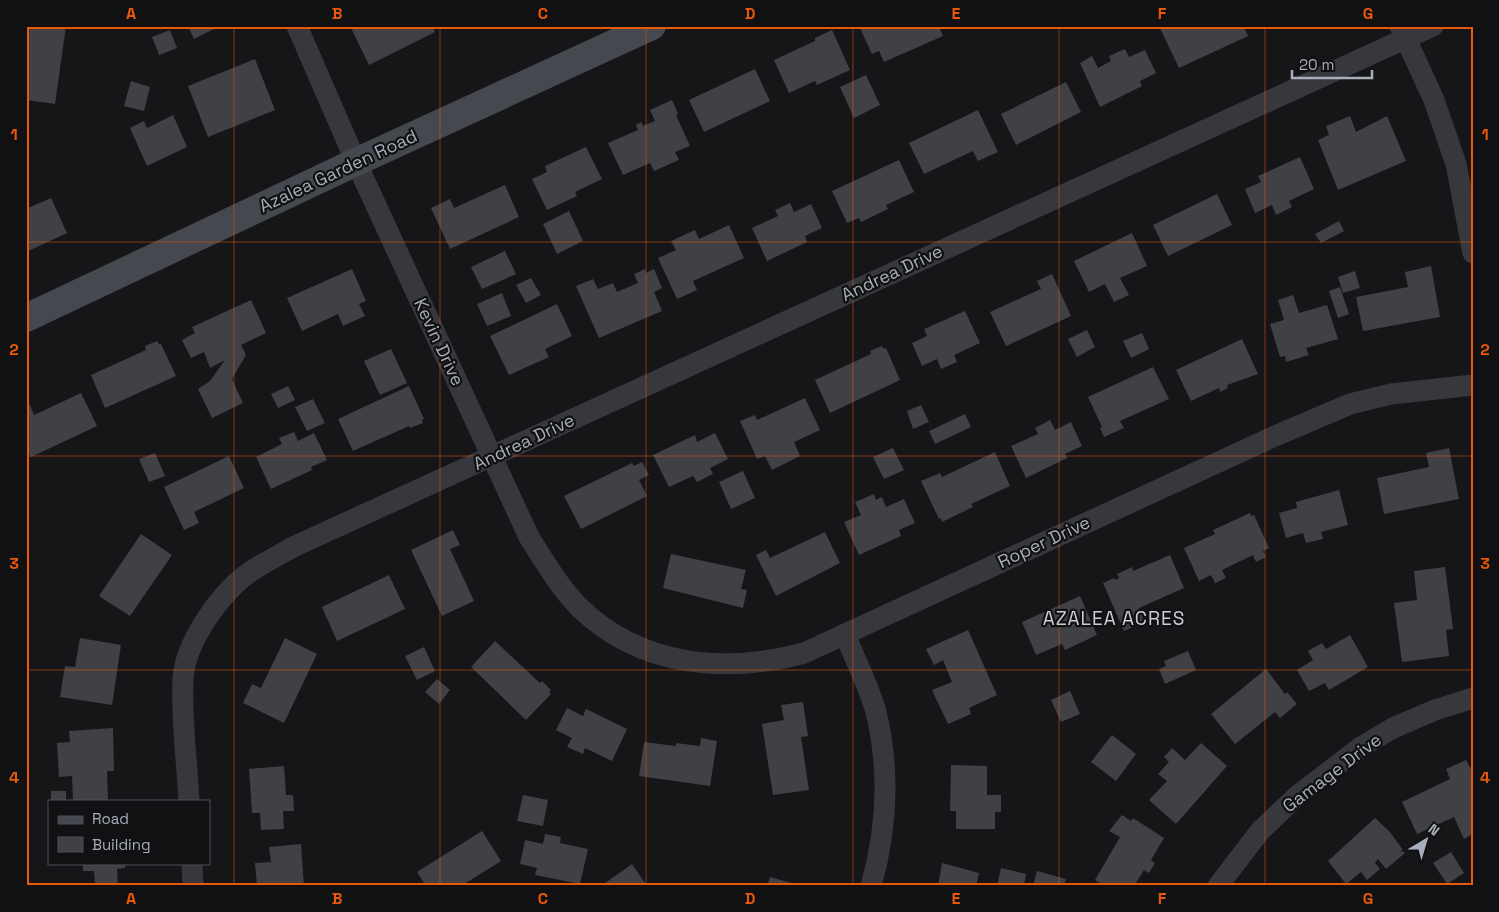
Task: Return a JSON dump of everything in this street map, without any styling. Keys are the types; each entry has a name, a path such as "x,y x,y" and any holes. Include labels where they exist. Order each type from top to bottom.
{"main road":[{"name":"Azalea Garden Road","path":"26,318 356,162 652,26"}],"street":[{"name":"Kevin Drive","path":"297,26 356,162 529,537 552,573 580,607 615,634"},
{"name":"Andrea Drive","path":"189,800 183,678 192,648 203,624 223,597 247,574 293,547 1403,32 1433,26"},
{"path":"1403,32 1434,100 1456,164 1473,253"},
{"name":"Roper Drive","path":"615,634 638,647 666,657 704,664 743,665 774,661 804,653 1275,436 1350,404 1391,394 1473,385"},
{"path":"844,634 876,712 883,757 886,808 881,849 871,886"},
{"name":"Gamage Drive","path":"1218,886 1260,831 1285,807 1361,747 1393,728 1435,710 1473,698"},
{"path":"192,864 193,886"}],"building":[{"path":"26,26 66,26 55,104 26,100"},
{"path":"188,26 220,26 194,39"},
{"path":"350,26 432,26 435,32 369,65"},
{"path":"859,26 939,26 943,36 884,62 879,51 872,54"},
{"path":"1159,26 1243,26 1248,36 1179,68"},
{"path":"170,30 177,48 159,55 152,37"},
{"path":"832,30 850,70 817,85 815,81 789,93 774,60 815,41 815,38"},
{"path":"1125,49 1129,57 1145,50 1156,73 1140,81 1142,86 1100,107 1080,63 1092,56 1098,68 1111,61 1109,56"},
{"path":"255,59 275,110 208,137 188,86"},
{"path":"755,69 770,101 704,132 689,100"},
{"path":"866,75 880,105 854,118 840,87"},
{"path":"131,81 150,87 144,111 124,106"},
{"path":"1066,82 1081,112 1016,145 1001,114"},
{"path":"672,100 678,114 676,115 690,146 675,152 679,160 654,171 650,163 623,175 608,143 638,130 636,125 641,122 643,126 655,121 650,110"},
{"path":"978,110 998,152 978,161 973,151 924,174 909,143"},
{"path":"173,115 187,147 147,166 130,128 144,121 147,128"},
{"path":"1350,116 1356,132 1387,116 1406,161 1338,190 1318,140 1329,135 1326,126"},
{"path":"586,147 602,179 575,192 577,196 547,210 532,179 547,172 545,166"},
{"path":"1300,157 1314,189 1289,201 1292,207 1276,215 1272,205 1255,213 1245,189 1261,182 1258,176"},
{"path":"899,160 914,192 886,205 888,209 861,222 859,218 847,223 832,191"},
{"path":"505,185 519,217 450,249 431,208 450,199 454,208"},
{"path":"1217,194 1232,225 1168,256 1153,225"},
{"path":"51,198 67,233 26,252 26,209"},
{"path":"790,203 794,212 811,204 822,228 805,236 807,242 767,261 752,228 778,216 775,210"},
{"path":"569,211 583,241 557,254 543,224"},
{"path":"1339,221 1344,231 1321,243 1315,234"},
{"path":"729,225 744,258 693,281 697,290 677,299 658,258 676,250 671,241 695,230 699,239"},
{"path":"1132,233 1147,266 1120,278 1129,295 1114,302 1105,284 1089,292 1074,261"},
{"path":"505,251 516,274 482,289 471,267"},
{"path":"1431,266 1440,317 1363,331 1356,297 1408,287 1405,272"},
{"path":"352,269 366,301 359,304 365,316 343,326 338,314 302,331 287,298"},
{"path":"645,269 646,273 654,269 662,288 654,292 662,311 599,338 576,286 593,279 598,289 613,283 617,292 638,283 634,274"},
{"path":"1355,271 1360,288 1343,293 1338,277"},
{"path":"1052,274 1071,316 1006,346 990,312 1041,289 1037,281"},
{"path":"531,278 541,295 526,303 516,285"},
{"path":"1340,287 1349,314 1338,318 1329,291"},
{"path":"502,293 511,316 487,326 477,304"},
{"path":"1293,295 1299,313 1327,305 1338,339 1306,348 1309,355 1286,362 1285,356 1280,357 1270,324 1284,320 1278,300"},
{"path":"251,300 266,333 241,345 246,355 232,379 243,403 212,418 198,389 210,381 225,360 210,368 204,352 191,358 182,340 195,333 192,327"},
{"path":"557,304 572,336 545,349 549,357 509,375 490,336"},
{"path":"965,311 980,343 954,355 957,362 941,369 937,359 922,366 912,343 927,336 924,329"},
{"path":"1087,330 1095,347 1077,357 1068,339"},
{"path":"1142,333 1149,349 1131,358 1123,341"},
{"path":"1242,339 1258,374 1227,385 1228,388 1220,392 1219,388 1191,401 1176,370"},
{"path":"157,341 161,344 176,376 105,408 91,375 146,350 145,346"},
{"path":"882,346 884,349 886,348 900,380 830,413 815,380 871,354 870,351"},
{"path":"391,349 407,383 380,395 364,361"},
{"path":"1153,367 1169,399 1120,421 1124,428 1104,437 1100,428 1102,427 1088,397"},
{"path":"288,386 295,400 278,408 271,394"},
{"path":"409,386 424,419 422,420 423,423 410,428 409,426 353,451 338,419"},
{"path":"81,393 97,426 31,457 26,448 26,404 29,403 34,415"},
{"path":"805,398 820,430 794,442 800,456 772,470 765,456 757,459 740,421 755,415 757,420"},
{"path":"313,399 325,423 307,431 295,407"},
{"path":"921,405 929,422 913,429 907,411"},
{"path":"965,414 971,427 935,444 929,431"},
{"path":"1050,420 1055,430 1071,422 1082,446 1065,454 1067,458 1026,478 1011,446 1038,434 1035,428"},
{"path":"294,432 298,441 314,433 327,460 311,467 312,470 271,489 256,457 282,444 279,438"},
{"path":"715,433 728,459 710,468 713,474 697,482 693,476 669,487 653,455 695,435 697,442"},
{"path":"893,448 904,470 884,479 873,457"},
{"path":"1449,448 1459,499 1384,514 1377,478 1429,467 1426,453"},
{"path":"995,452 1010,486 971,504 973,507 942,522 921,481 940,473 942,477"},
{"path":"155,453 165,476 149,482 139,459"},
{"path":"229,456 244,488 194,512 199,523 184,530 164,487"},
{"path":"642,462 649,475 639,480 647,496 581,529 564,496 632,463 634,466"},
{"path":"743,471 755,498 731,509 719,482"},
{"path":"1339,490 1348,525 1321,532 1323,539 1306,543 1303,533 1286,538 1279,513 1297,508 1296,502"},
{"path":"874,494 876,500 882,497 886,507 904,499 915,523 899,530 901,536 859,555 844,522 861,515 855,502"},
{"path":"1250,513 1251,516 1254,515 1269,548 1263,551 1266,557 1256,562 1253,555 1222,570 1226,578 1215,583 1211,575 1199,581 1184,548 1215,534 1213,530"},
{"path":"453,530 460,545 450,549 474,601 442,616 411,550"},
{"path":"825,532 840,563 776,596 756,555 766,550 770,558"},
{"path":"141,534 172,555 130,616 99,596"},
{"path":"671,554 746,570 741,589 747,590 743,608 663,588"},
{"path":"1170,555 1184,588 1139,608 1145,622 1124,631 1103,583 1114,578 1116,580 1119,578 1117,574 1132,567 1133,571"},
{"path":"1445,567 1453,629 1446,630 1449,656 1402,662 1394,603 1417,600 1414,571"},
{"path":"389,575 405,609 337,641 322,607"},
{"path":"1080,596 1097,635 1065,650 1062,644 1036,655 1022,622"},
{"path":"968,630 997,695 969,708 971,714 948,724 932,690 952,682 943,660 934,665 926,649"},
{"path":"1350,635 1368,667 1329,690 1325,683 1309,691 1297,670 1313,660 1308,651 1322,643 1326,649"},
{"path":"80,638 121,645 112,705 60,697 65,666 75,667"},
{"path":"285,638 317,654 284,723 243,703 252,684 261,688"},
{"path":"495,641 540,683 542,681 551,690 549,692 551,694 526,720 471,667"},
{"path":"424,647 435,671 417,680 405,656"},
{"path":"1188,651 1196,670 1165,684 1159,669 1166,666 1164,661"},
{"path":"1266,669 1285,694 1287,692 1297,704 1280,718 1275,712 1235,744 1211,714"},
{"path":"437,679 450,690 439,704 425,692"},
{"path":"1070,691 1080,714 1061,722 1051,700"},
{"path":"803,702 808,736 801,737 809,790 773,795 762,724 784,720 781,705"},
{"path":"567,708 583,716 586,709 627,729 612,761 585,748 583,754 567,747 572,738 556,730"},
{"path":"113,728 114,771 107,771 108,800 73,800 72,776 59,777 57,743 70,742 69,731"},
{"path":"1112,735 1136,754 1116,781 1091,762"},
{"path":"701,738 717,741 710,786 639,776 644,742 676,746 676,743 700,746"},
{"path":"1201,743 1227,766 1176,824 1149,800 1167,781 1158,774 1169,762 1164,757 1172,748 1185,760"},
{"path":"1466,760 1473,773 1473,834 1464,839 1454,817 1417,834 1402,802 1450,779 1446,769"},
{"path":"951,765 987,766 987,795 1001,795 1001,812 995,812 995,829 956,829 956,811 950,811"},
{"path":"284,766 286,795 293,795 294,811 283,811 284,829 261,830 260,813 252,813 249,769"},
{"path":"51,791 66,791 66,800 51,800"},
{"path":"523,795 548,800 543,826 517,821"},
{"path":"1122,815 1131,821 1133,818 1164,838 1151,860 1155,863 1149,873 1144,870 1134,886 1104,886 1095,880 1120,837 1109,831"},
{"path":"1375,818 1390,832 1405,853 1386,869 1378,859 1375,863 1380,869 1367,880 1361,872 1346,884 1328,861"},
{"path":"482,831 501,861 461,886 426,886 417,872"},
{"path":"545,834 561,837 560,843 588,849 580,884 535,875 537,868 520,864 525,840 543,844"},
{"path":"301,844 304,886 257,885 255,863 271,862 269,847"},
{"path":"1451,852 1464,873 1447,884 1433,863"},
{"path":"942,863 979,873 976,886 938,886"},
{"path":"83,864 125,864 125,868 117,869 118,886 95,886 94,871 83,871"},
{"path":"632,864 647,886 601,886"},
{"path":"1001,868 1026,874 1024,886 997,886"},
{"path":"1037,871 1066,879 1064,886 1033,886"},
{"path":"770,877 799,885 799,886 767,886"}],"district":[{"name":"AZALEA ACRES","path":"1114,618"}]}
